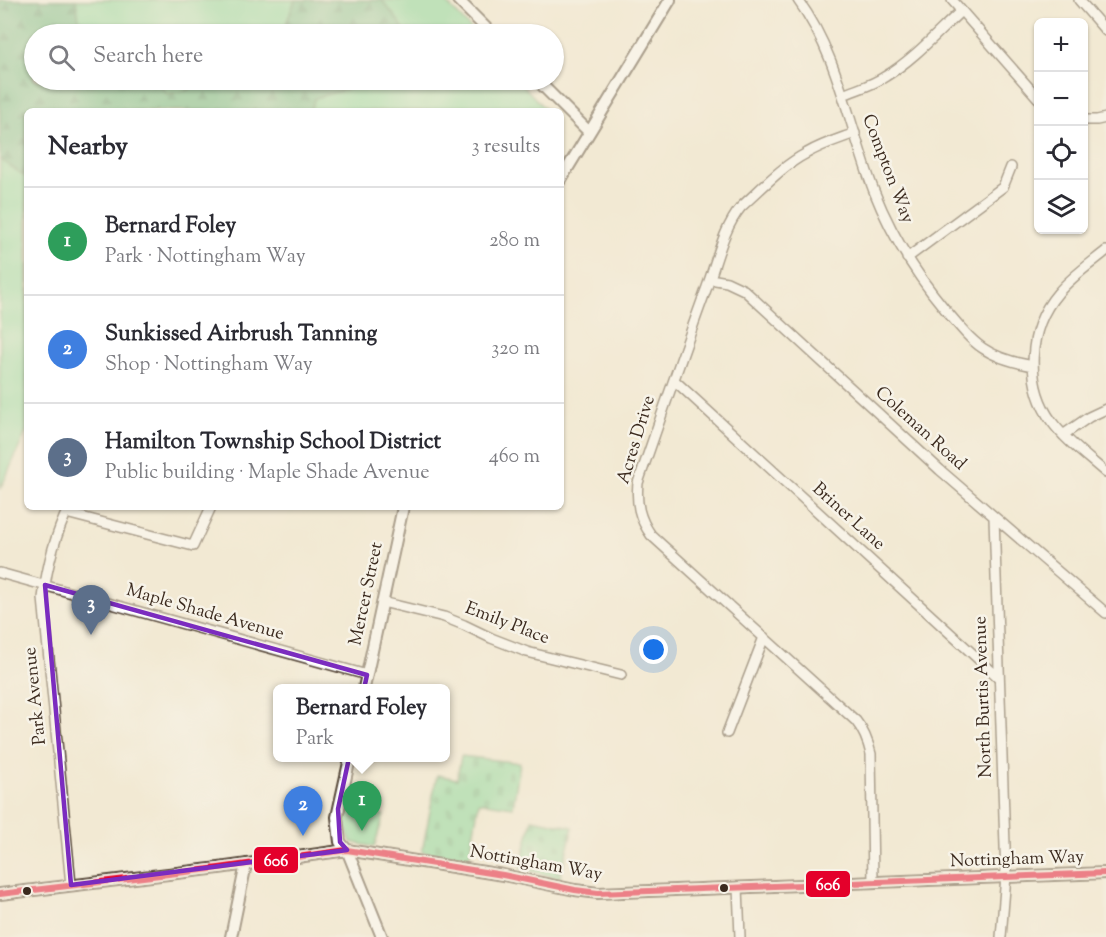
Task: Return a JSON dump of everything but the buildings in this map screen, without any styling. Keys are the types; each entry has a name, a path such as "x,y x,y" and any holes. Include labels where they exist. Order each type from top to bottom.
{"street":[{"path":"458,0 482,24"},
{"path":"564,174 670,0"},
{"name":"Compton Way","path":"798,0 828,53 874,189 907,258 939,302 975,342 1003,359 1033,366"},
{"path":"952,0 1034,93"},
{"path":"1078,0 1106,31"},
{"path":"843,95 872,84 902,66 961,11"},
{"path":"547,90 589,132"},
{"path":"1088,120 1106,118"},
{"name":"Acres Drive","path":"855,133 823,145 790,163 741,207 729,225 638,483 637,495 640,516 651,535 856,721 867,739 871,754 873,881"},
{"path":"907,258 1003,188 1011,167"},
{"path":"1106,250 1066,284 1048,306 1037,331 1033,366 1044,409 1052,422 1063,435 1106,473"},
{"name":"Coleman Road","path":"710,279 727,282 744,290 940,470 1106,612"},
{"name":"Briner Lane","path":"674,380 999,678"},
{"path":"1063,435 1089,417 1106,409"},
{"path":"67,510 193,546 210,510"},
{"name":"Park Avenue","path":"67,510 57,536 43,598 71,885"},
{"name":"Mercer Street","path":"365,684 402,510"},
{"name":"North Burtis Avenue","path":"994,516 1006,876 1001,937"},
{"name":"Maple Shade Avenue","path":"0,573 367,675"},
{"name":"Emily Place","path":"382,602 444,617 527,652 621,675"},
{"path":"727,733 764,637"},
{"path":"349,762 337,817 340,842 347,850 382,937"},
{"name":"Nottingham Way","path":"0,894 347,850 598,893 1106,873"},
{"path":"231,937 246,864"},
{"path":"738,887 740,937"}],"highlighted area":[{"path":"45,585 367,675 338,809 340,842 347,850 71,885"}],"green space":[{"path":"0,0 76,0 79,19 87,24 24,24 24,90 164,90 167,94 188,90 344,90 316,98 311,108 24,108 24,176 0,159"},
{"path":"76,0 295,0 286,24 87,24 79,19"},
{"path":"295,0 382,0 401,24 286,24"},
{"path":"382,0 444,0 467,24 401,24"},
{"path":"164,90 188,90 167,94"},
{"path":"344,90 527,90 544,108 311,108 315,98"},
{"path":"0,159 24,176 24,437 0,490"},
{"path":"461,756 520,763 513,807 479,802 469,860 422,852 437,775 457,779"},
{"path":"343,810 384,815 374,847 351,842 345,827"},
{"path":"532,819 573,827 560,878 520,869"}],"transit line":[{"name":"606","path":"0,894 347,850 598,893 1106,873"}],"place":[{"name":"Hamilton Township School District","path":"91,635"},
{"name":"Bernard Foley","path":"362,831"},
{"name":"Sunkissed Airbrush Tanning","path":"303,836"}]}
